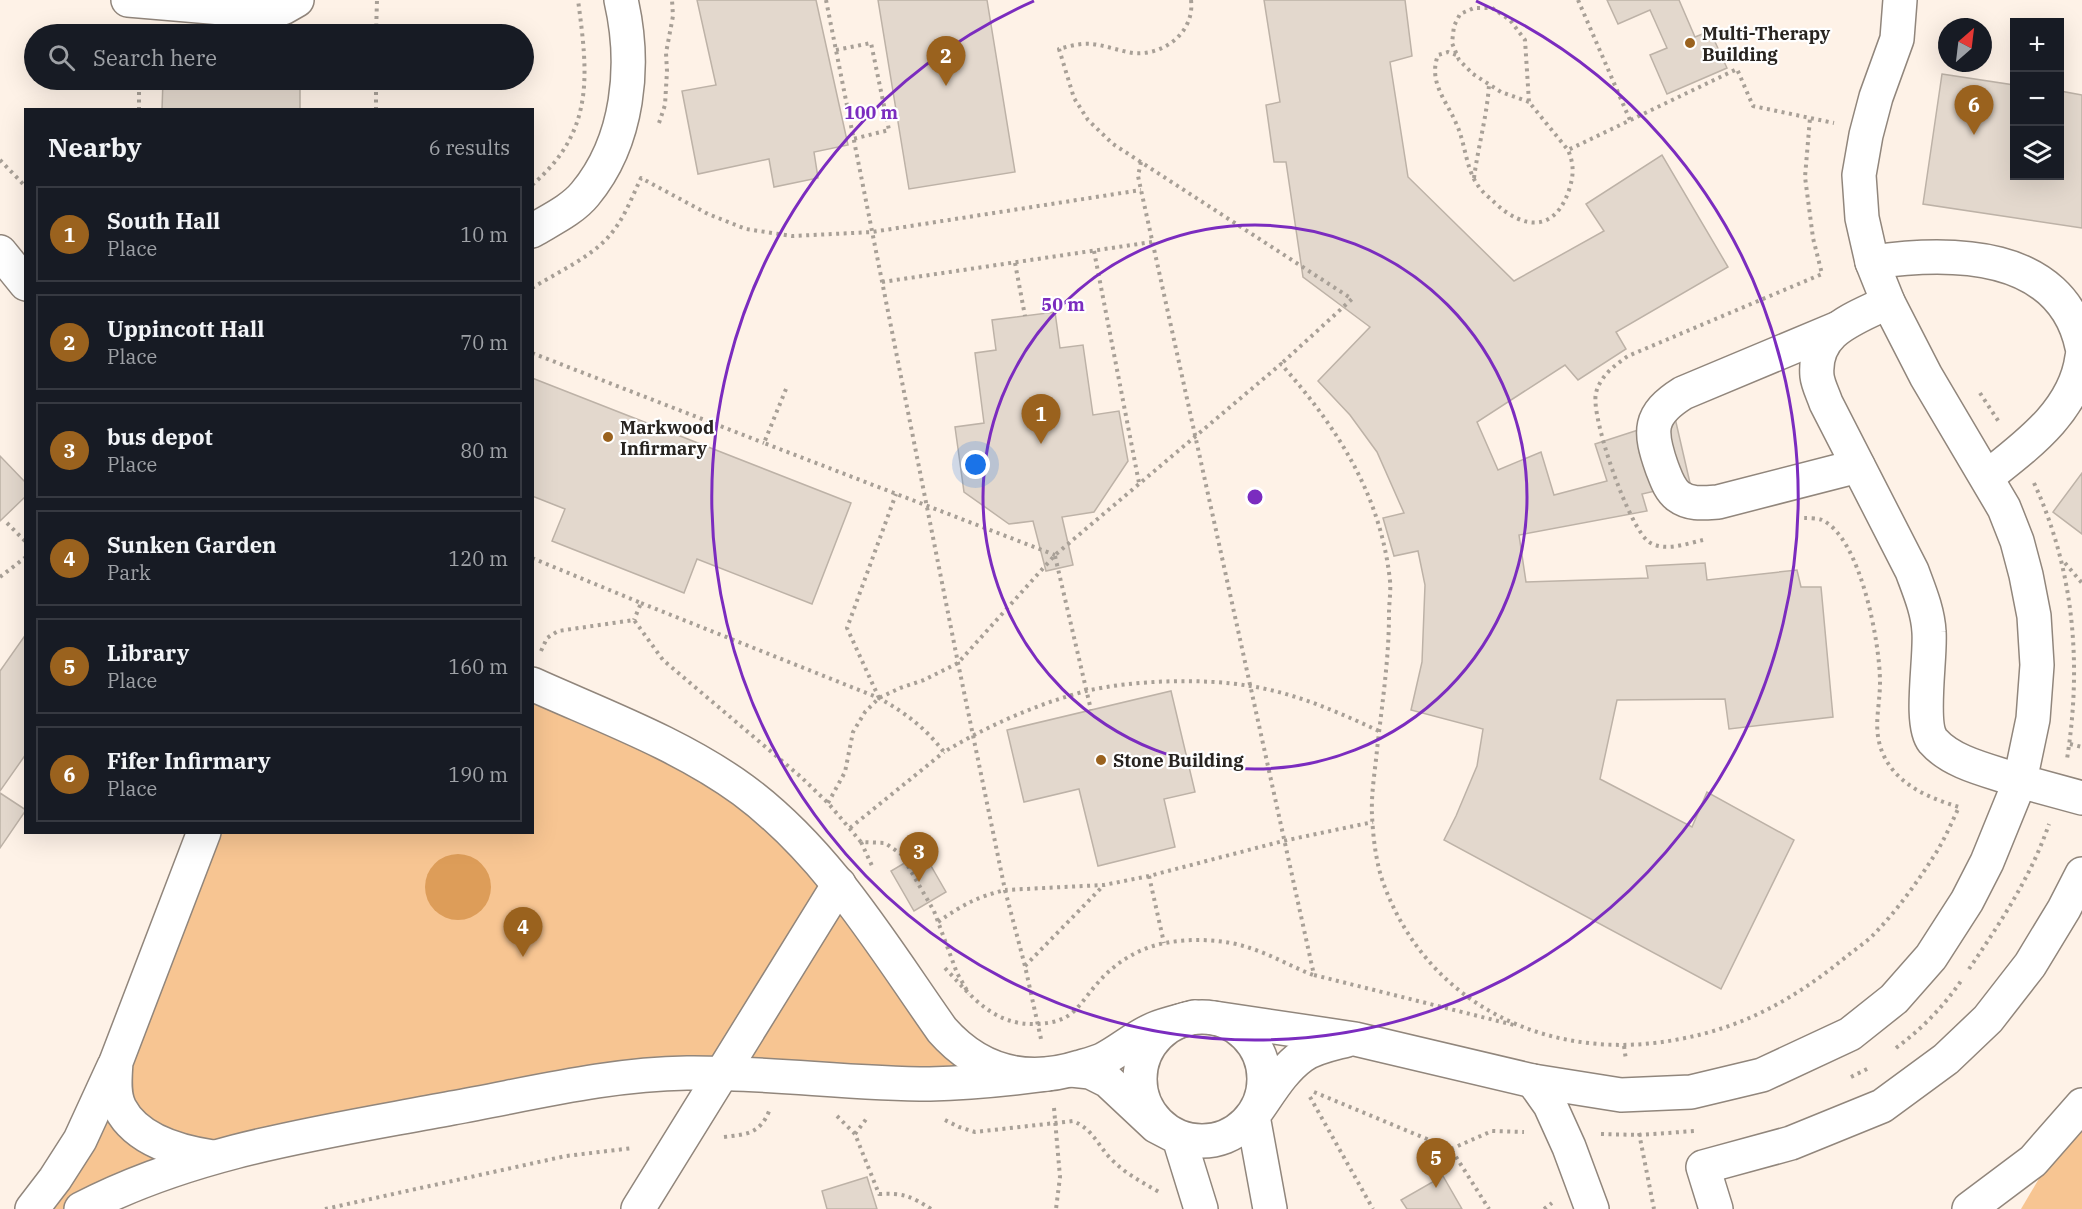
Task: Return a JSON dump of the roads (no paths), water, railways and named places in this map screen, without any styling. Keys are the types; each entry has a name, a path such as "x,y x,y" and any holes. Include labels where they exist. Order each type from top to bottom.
{"lane":[{"path":"128,0 258,11 283,8 297,0"},
{"path":"534,230 576,202 585,193 611,148 623,111 628,82 627,31 621,0"},
{"path":"1201,1209 1179,1138 1162,1127 1148,1112 1140,1093 1140,1072 1145,1052 1157,1035 1174,1023 1204,1018 1355,1039 1533,1081 1621,1095 1691,1092 1762,1075 1850,1034 1894,999 1931,957 1968,901 1987,862 2020,781 2033,719 2037,665 2034,616 2017,541 2004,508 1926,376 1888,302 1872,262 1862,218 1859,175 1876,97 1897,39 1900,0"},
{"path":"0,252 24,282"},
{"path":"1872,262 1932,256 1992,262 2025,272 2049,287 2065,306 2079,332 2082,347"},
{"path":"1858,466 1718,502 1688,501 1678,496 1670,488 1656,450 1654,425 1668,403 1683,393 1836,329 1888,302"},
{"path":"1836,329 1826,339 1818,354 1817,377 1826,403 1912,571 1922,596 1929,631 1927,731 1941,748 1960,760 2020,781 2071,795"},
{"path":"1987,477 2032,442 2048,424 2071,391 2080,371 2082,357"},
{"path":"534,685 682,753 724,778 779,820 839,884 954,1044 991,1067 1019,1074 1090,1072 1108,1081 1156,1126 1179,1138 1199,1142 1220,1139 1239,1131 1253,1116 1288,1068 1303,1055 1323,1046 1355,1039"},
{"path":"32,1209 80,1140 116,1062 203,834"},
{"path":"1716,1209 1703,1167 1791,1143 1882,1106 1946,1059 1989,1019 2030,965 2082,874"},
{"path":"638,1209 839,884"},
{"path":"81,1209 108,1195 213,1157 279,1140 604,1080 686,1073 928,1084 969,1083 1060,1072 1102,1060 1155,1028 1204,1018 1234,1026 1250,1039 1260,1057 1265,1077 1262,1097 1253,1116 1270,1209"},
{"path":"116,1062 116,1096 119,1107 127,1118 148,1136 172,1149 213,1157"},
{"path":"1533,1081 1550,1105 1567,1138 1592,1209"},
{"path":"1567,1138 1568,1119 1574,1107 1583,1098 1597,1091"},
{"path":"1969,1209 2033,1161 2082,1105"}],"place":[{"name":"Multi-Therapy Building","path":"1690,43"},
{"name":"Uppincott Hall","path":"946,86"},
{"name":"Fifer Infirmary","path":"1974,135"},
{"name":"Markwood Infirmary","path":"608,437"},
{"name":"South Hall","path":"1041,444"},
{"name":"Stone Building","path":"1101,760"},
{"name":"bus depot","path":"919,882"},
{"name":"Sunken Garden","path":"523,957"},
{"name":"Library","path":"1436,1188"}]}
